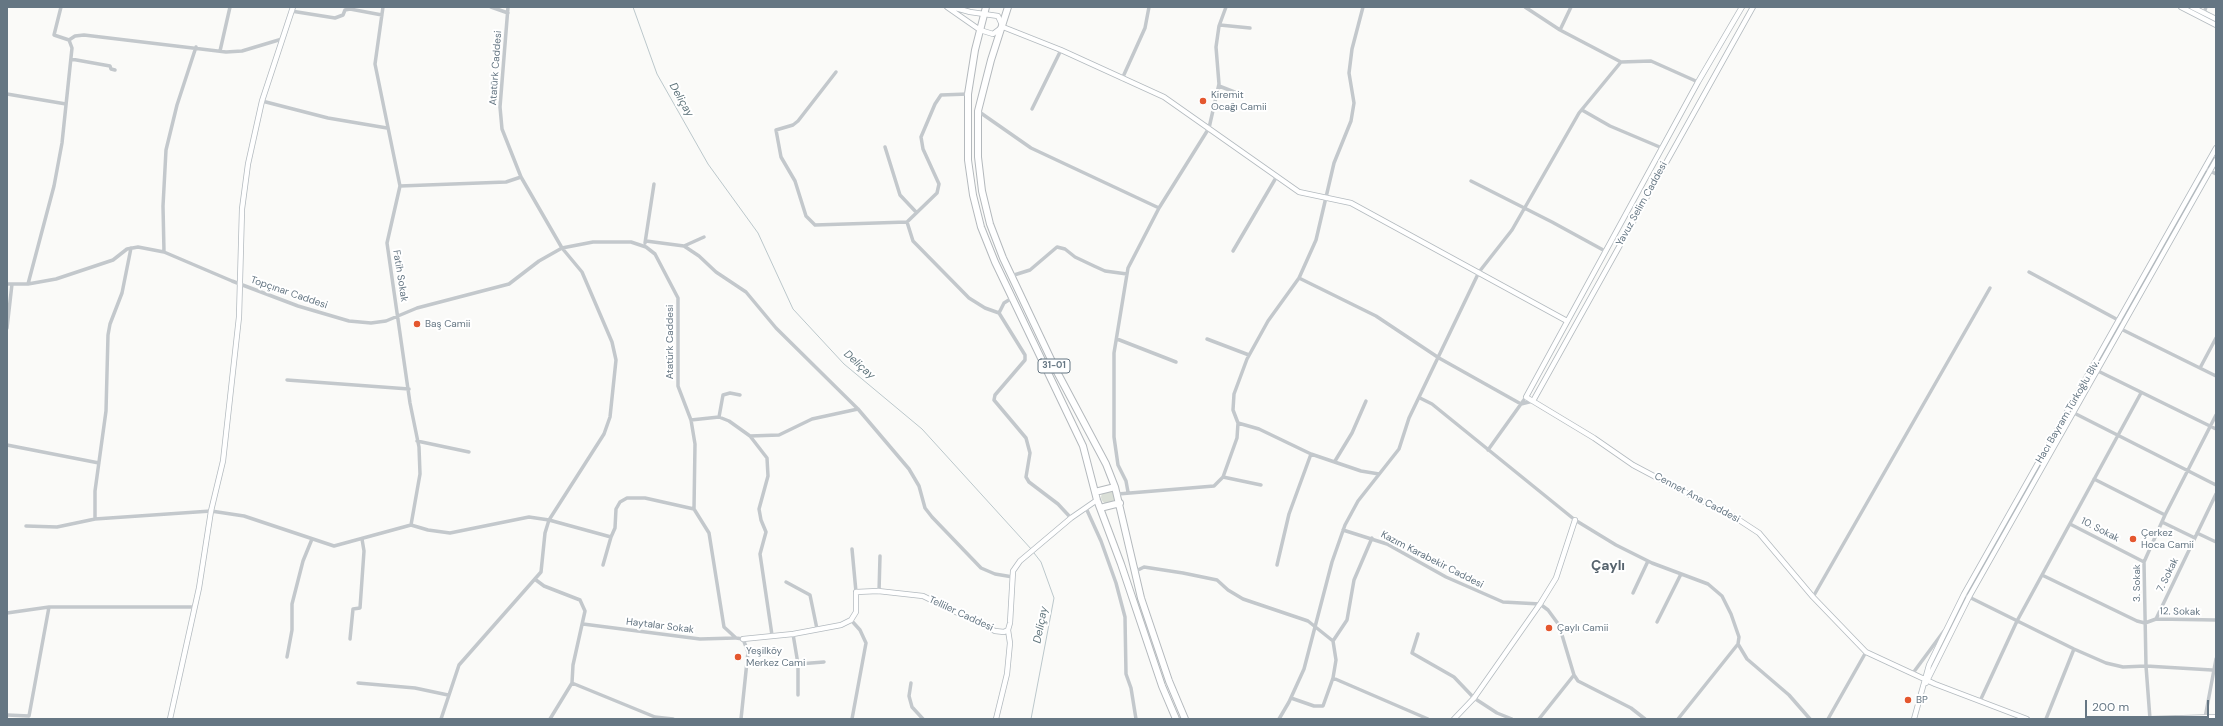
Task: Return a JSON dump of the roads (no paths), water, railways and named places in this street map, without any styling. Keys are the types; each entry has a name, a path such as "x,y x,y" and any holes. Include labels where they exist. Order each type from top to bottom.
{"highway":[{"name":"31-01","path":"1008,7 1003,27 991,60 978,111 978,157 982,191 990,224 1011,276 1056,370 1106,464 1115,486 1120,503 1134,572 1155,642 1185,719"},
{"name":"31-01","path":"985,10 974,50 968,94 968,160 973,196 981,227 1012,298 1083,446 1097,500 1121,564 1162,686 1176,719"},
{"path":"1095,492 1115,486"},
{"path":"1100,508 1120,503"}],"street":[{"path":"61,7 54,35 69,40"},
{"path":"220,51 230,7"},
{"name":"Fatih Sokak","path":"383,7 375,64 400,186 387,243 417,441 420,474 411,525"},
{"path":"491,7 508,13"},
{"name":"Atatürk Caddesi","path":"508,7 500,107 502,129 521,177 562,248 582,272 612,342 616,360 610,417 604,434 549,520"},
{"path":"947,7 980,30 993,34 1003,27"},
{"path":"952,7 970,12 985,10 998,16 1003,27 1061,50 1164,97 1299,192 1350,203 1364,209 1567,321"},
{"path":"1122,79 1145,28 1149,7"},
{"path":"1128,492 1126,481 1118,465 1114,437 1114,353 1128,268 1159,208 1209,128 1219,86 1216,47 1220,25 1226,7"},
{"path":"1118,494 1214,486 1223,477 1237,438 1238,423 1232,410 1234,394 1250,354 1268,321 1299,278 1316,240 1334,163 1351,121 1354,103 1349,73 1352,49 1363,7"},
{"path":"1525,7 1560,30 1576,36 1621,62 1651,61 1708,87"},
{"path":"1560,30 1571,7"},
{"name":"Yavuz Selim Caddesi","path":"1526,397 1698,82 1742,7"},
{"name":"Yavuz Selim Caddesi","path":"1532,401 1753,7"},
{"path":"2181,7 2216,25"},
{"path":"2192,7 2216,19"},
{"path":"2202,18 2206,7"},
{"path":"170,719 195,607 211,511 222,461 242,285 242,209 248,164 262,101 292,9 335,18 343,15 345,10 350,9 382,16"},
{"path":"1220,25 1250,28"},
{"path":"69,40 75,36 84,35 220,51 242,51 282,39"},
{"path":"28,284 54,186 71,59 72,48 69,40"},
{"path":"164,252 162,206 166,150 177,105 196,47"},
{"path":"1032,109 1061,50"},
{"path":"71,59 101,64 115,70"},
{"path":"1279,719 1291,698 1304,669 1332,562 1343,530 1358,501 1399,449 1409,418 1420,398 1479,272 1512,230 1560,144 1582,110 1621,62"},
{"path":"836,72 793,125 776,130 781,157 795,181 806,216 815,225 907,222 937,193 939,184 923,149 923,130 941,95 968,94"},
{"path":"1219,86 1237,93"},
{"path":"7,94 66,104"},
{"path":"262,101 328,118 387,128"},
{"path":"1582,110 1610,126 1662,148"},
{"path":"978,111 1030,148 1159,208"},
{"path":"885,147 900,195 916,212"},
{"name":"Hacı Bayram Türkoğlu Blv.","path":"1926,679 1966,596 2216,148"},
{"name":"Hacı Bayram Türkoğlu Blv.","path":"1926,679 1950,622 2074,413 2216,160"},
{"path":"2205,168 2216,174"},
{"path":"1233,252 1277,176"},
{"path":"400,186 506,182 521,177"},
{"path":"1471,181 1605,251"},
{"path":"562,248 592,242 631,242 644,246 654,184"},
{"path":"907,222 913,240 960,289 985,308 999,313 1026,355 1025,360 995,395 994,400 1026,438 1029,444 1030,454 1026,477 1029,482 1058,504 1071,518"},
{"path":"684,246 704,237"},
{"path":"646,241 684,246 699,256 716,272 746,292 776,328 858,409 909,469 919,486 925,508 932,517 981,568 995,574 1013,577"},
{"name":"Topçınar Caddesi","path":"131,248 138,246 164,252 242,285 298,306 349,321 371,323 386,321 417,308 509,284 539,260 562,248"},
{"name":"Atatürk Caddesi","path":"644,246 655,254 678,298 678,386 691,420 695,444 694,509"},
{"path":"1011,276 1030,270 1057,246 1065,248 1075,257 1105,271 1127,274"},
{"path":"7,284 28,284 56,279 113,260 131,248"},
{"path":"95,519 95,491 106,411 108,335 110,324 122,293 131,248"},
{"path":"2029,272 2124,323"},
{"path":"1299,278 1376,316 1439,358 1521,404 1532,401"},
{"path":"7,328 12,284"},
{"path":"1813,597 1990,288"},
{"path":"999,313 1004,303 1012,298"},
{"path":"2121,329 2216,376"},
{"path":"2200,368 2216,338"},
{"path":"1117,339 1176,362"},
{"path":"1207,339 1250,354"},
{"path":"2098,371 2216,429"},
{"path":"287,380 393,390 409,389"},
{"path":"719,417 722,395 730,393 740,395"},
{"path":"1980,701 2017,621 2141,393"},
{"path":"1488,450 1526,397"},
{"name":"Cennet Ana Caddesi","path":"1526,397 1594,438 1634,465 1733,516 1759,533 1813,597 1866,652 2017,718 2027,719"},
{"path":"1420,398 1432,404 1575,520 1616,545 1648,561 1708,584 1722,596 1737,631 1739,637 1738,644 1678,719"},
{"path":"1335,461 1352,433 1366,401"},
{"path":"750,436 779,435 812,419 858,409"},
{"path":"2074,413 2216,485"},
{"name":"3. Sokak","path":"2150,719 2146,666 2144,562 2165,515 2216,415"},
{"path":"691,420 719,417 750,436 766,458 768,476 759,509 759,516 766,532 760,554 772,635"},
{"path":"1238,423 1259,429 1311,454 1361,470 1379,474"},
{"path":"417,441 469,452"},
{"path":"7,445 98,463"},
{"path":"1277,565 1289,514 1311,454"},
{"path":"1223,477 1261,485"},
{"path":"2094,479 2165,515"},
{"name":"7. Sokak","path":"2156,619 2216,494"},
{"path":"603,565 615,528 616,509 620,502 627,498 645,498 694,509 710,533 724,627 736,638 743,639 793,634 841,625 851,620 856,612 856,592 852,549"},
{"name":"Telliler Caddesi","path":"856,592 879,592 924,596 995,631 1004,632 1008,630 1013,571 1026,556 1071,518 1097,500"},
{"path":"1086,508 1101,541 1116,583 1125,617 1126,674 1131,688 1136,719"},
{"path":"26,526 57,528 95,519 211,511 244,516 334,546 411,525 428,530 450,533 529,517 549,520 611,537"},
{"path":"441,719 459,665 536,580 541,572 549,520"},
{"path":"1454,719 1474,698 1540,604 1556,578 1575,520"},
{"path":"2162,522 2195,538"},
{"name":"10. Sokak","path":"2070,524 2144,562"},
{"name":"Kazım Karabekir Caddesi","path":"1343,530 1387,544 1481,594 1503,602 1540,604"},
{"path":"2197,533 2216,542"},
{"path":"1291,698 1314,706 1323,706 1333,678 1336,660 1333,641 1347,620 1354,580 1372,538"},
{"path":"287,657 296,584 312,539"},
{"path":"350,639 353,609 360,608 363,558 362,539"},
{"path":"879,592 880,556"},
{"path":"1633,593 1648,561"},
{"path":"1134,572 1144,568 1183,573 1217,580 1228,590 1243,598 1308,621 1333,641"},
{"path":"1657,622 1681,574"},
{"path":"2042,575 2137,621 2145,623"},
{"path":"536,580 544,586 580,600 585,611 573,665 572,683 550,719"},
{"path":"786,582 810,595 817,629"},
{"path":"1966,596 2106,663 2123,667 2146,666 2212,670"},
{"path":"1540,604 1548,610 1559,625 1574,675 1578,681 1631,708 1645,719"},
{"path":"7,613 49,608 195,607"},
{"path":"7,715 29,716 49,608"},
{"name":"12. Sokak","path":"2145,623 2156,619 2216,620"},
{"path":"851,620 860,630 866,643 852,719"},
{"path":"1913,673 1950,622"},
{"name":"Haytalar Sokak","path":"583,624 700,639 736,638"},
{"path":"996,719 1007,674 1010,644 1008,630"},
{"path":"793,634 798,664 798,695"},
{"path":"1418,634 1412,653 1454,677 1474,698 1497,714 1512,719"},
{"path":"741,719 748,652 743,639"},
{"path":"1738,644 1747,659 1789,695 1810,719"},
{"path":"2046,719 2074,649"},
{"path":"1828,719 1866,652"},
{"path":"2205,718 2212,670 2216,658"},
{"path":"798,664 824,662"},
{"path":"1539,719 1574,675"},
{"path":"1333,678 1428,719"},
{"path":"1915,719 1926,679"},
{"path":"358,683 415,688 448,696"},
{"path":"572,683 656,717 673,719"},
{"path":"911,684 909,696 912,707 923,719"},
{"path":"2150,719 2216,717"}],"waterway":[{"name":"Deliçay","path":"633,7 657,74 708,164 758,233 793,309 844,364 922,429 1032,550"},
{"name":"Deliçay","path":"1031,719 1054,598 1041,562 1034,553"}],"place":[{"name":"Kiremit Ocağı Camii","path":"1203,101"},
{"name":"Baş Camii","path":"417,324"},
{"name":"Çerkez Hoca Camii","path":"2133,539"},
{"name":"Çaylı Camii","path":"1549,628"},
{"name":"Yeşilköy Merkez Cami","path":"738,657"},
{"name":"BP","path":"1908,700"}],"district":[{"name":"Çaylı","path":"1608,566"}]}
